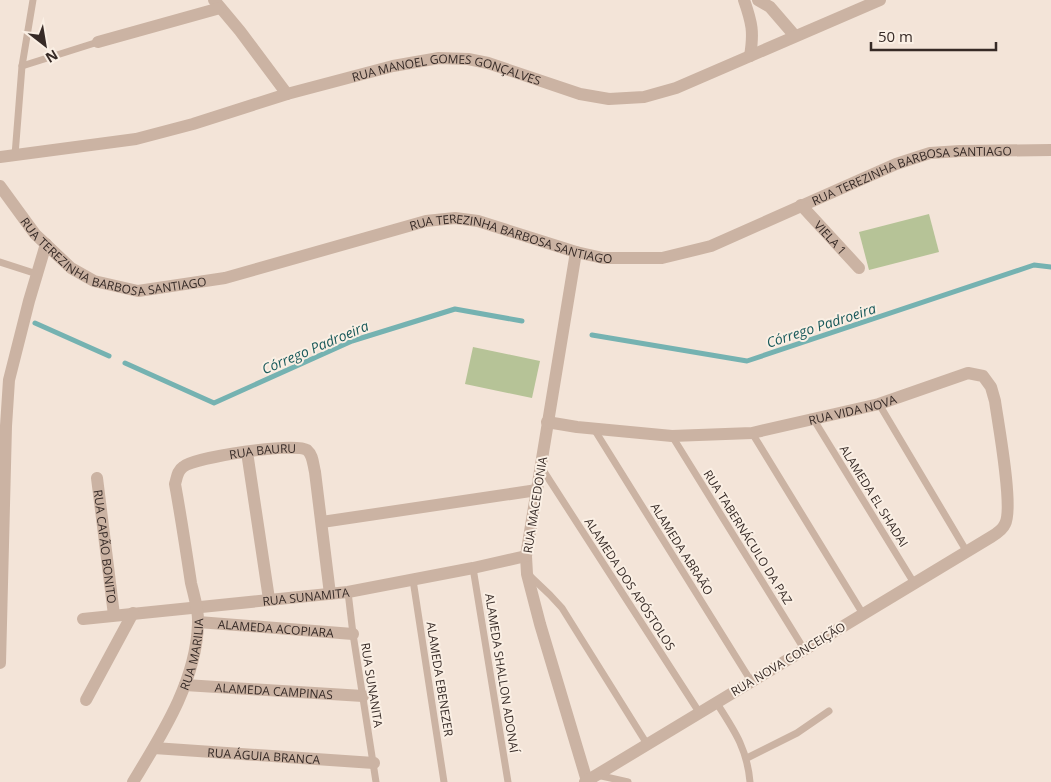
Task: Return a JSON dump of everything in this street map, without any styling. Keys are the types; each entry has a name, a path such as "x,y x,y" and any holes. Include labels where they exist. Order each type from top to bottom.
{"street":[{"path":"744,0 752,26 753,37 750,56"},
{"path":"758,0 770,8 795,36"},
{"name":"RUA MANOEL GOMES GONÇALVES","path":"0,157 136,139 193,124 287,94 393,66 439,58 488,63 590,95 609,99 644,97 676,88 880,0"},
{"path":"98,42 217,4 240,31 287,94"},
{"name":"RUA TEREZINHA BARBOSA SANTIAGO","path":"0,186 35,234 70,268 94,281 138,291 225,278 426,220 455,218 478,221 576,252 603,258 662,258 711,246 896,164 930,153 1051,150"},
{"name":"VIELA 1","path":"801,205 860,268"},
{"path":"0,663 6,426 4,380 46,244"},
{"name":"RUA MACEDONIA","path":"576,252 526,556 527,574 589,779"},
{"name":"RUA VIDA NOVA","path":"547,422 594,429 672,436 752,433 879,404 968,373 983,376 991,387 995,401 1007,492 1008,513 1005,525 991,537"},
{"name":"RUA BAURU","path":"175,484 182,467 192,462 218,456 278,448 306,449 312,458 322,522 330,594"},
{"path":"247,452 269,600"},
{"name":"RUA CAPÃO BONITO","path":"97,478 114,615"},
{"name":"RUA MARILIA","path":"133,782 154,748 185,685 195,653 198,622 175,484"},
{"path":"322,522 537,490"},
{"name":"RUA NOVA CONCEIÇÃO","path":"589,779 991,537"},
{"name":"RUA SUNAMITA","path":"83,619 348,592 526,556"},
{"path":"86,700 133,613"},
{"name":"ALAMEDA ACOPIARA","path":"198,622 353,634"},
{"name":"ALAMEDA CAMPINAS","path":"185,685 363,696"},
{"name":"RUA ÁGUIA BRANCA","path":"154,748 374,763"}],"lane":[{"path":"15,155 22,66 32,0"},
{"path":"22,66 98,42"},
{"path":"0,262 37,274"},
{"path":"879,404 967,552"},
{"name":"ALAMEDA EL SHADAI","path":"814,420 914,583"},
{"name":"ALAMEDA ABRAÃO","path":"594,429 750,682"},
{"path":"752,433 863,614"},
{"name":"RUA TABERNÁCULO DA PAZ","path":"672,436 804,649"},
{"name":"ALAMEDA DOS APÓSTOLOS","path":"541,467 699,712"},
{"name":"ALAMEDA SHALLON ADONAÍ","path":"473,568 508,782"},
{"path":"527,574 562,608 647,744"},
{"name":"ALAMEDA EBENEZER","path":"413,580 444,782"},
{"name":"RUA SUNANITA","path":"348,592 376,782"},
{"path":"716,702 736,734 747,758 750,782"},
{"path":"747,758 797,733 829,711"},
{"path":"589,779 628,782"}],"green space":[{"path":"929,214 939,252 869,270 859,232"},
{"path":"473,347 540,361 532,398 465,384"}],"waterway":[{"name":"Córrego Padroeira","path":"592,335 747,361 1034,265 1051,267"},
{"name":"Córrego Padroeira","path":"125,363 214,403 352,341 455,309 522,321"},
{"name":"Córrego Padroeira","path":"35,323 109,356"}]}
